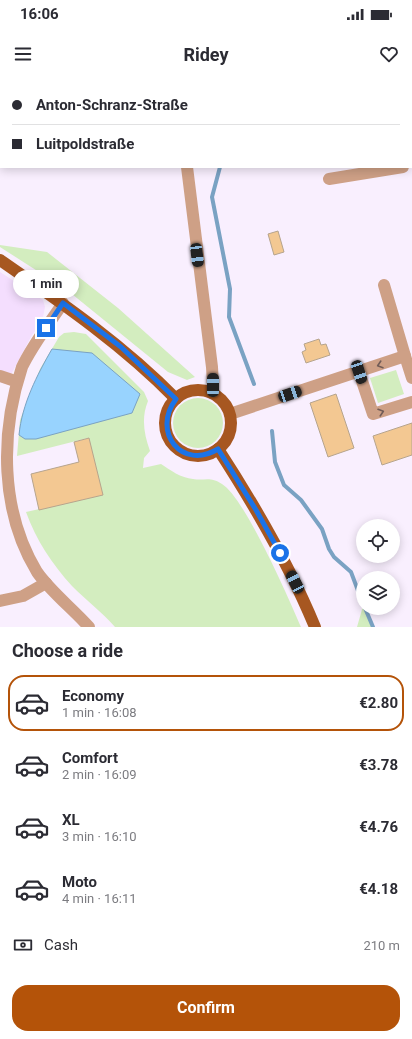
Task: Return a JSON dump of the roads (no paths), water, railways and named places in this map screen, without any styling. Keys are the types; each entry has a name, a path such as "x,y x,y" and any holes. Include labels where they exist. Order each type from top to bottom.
{"main road":[{"path":"0,260 63,303 121,347 176,399"},
{"path":"192,391 211,393 223,401 230,414 231,429 228,436 218,449 204,455 195,456 179,450 168,436 166,426 168,411 176,399 192,391"},
{"path":"218,449 270,534 300,592 315,627"}],"street":[{"path":"187,168 212,366 213,385 211,393"},
{"path":"329,179 397,168"},
{"path":"384,285 412,378"},
{"path":"63,303 30,352 15,381 4,416 0,460 3,493 18,539 37,572 89,627"},
{"path":"230,414 405,356"},
{"path":"359,372 373,414 412,402"},
{"path":"0,376 15,381"},
{"path":"0,601 28,594 46,583"}],"water":[{"path":"52,349 92,353 140,394 132,413 36,439 25,439 19,435 23,412 31,390"}],"waterway":[{"path":"220,168 212,197 230,289 229,317 254,384"},
{"path":"272,431 275,462 284,485 301,500 322,529 329,549 334,557 351,572 356,585"},
{"path":"368,615 373,627"}]}
